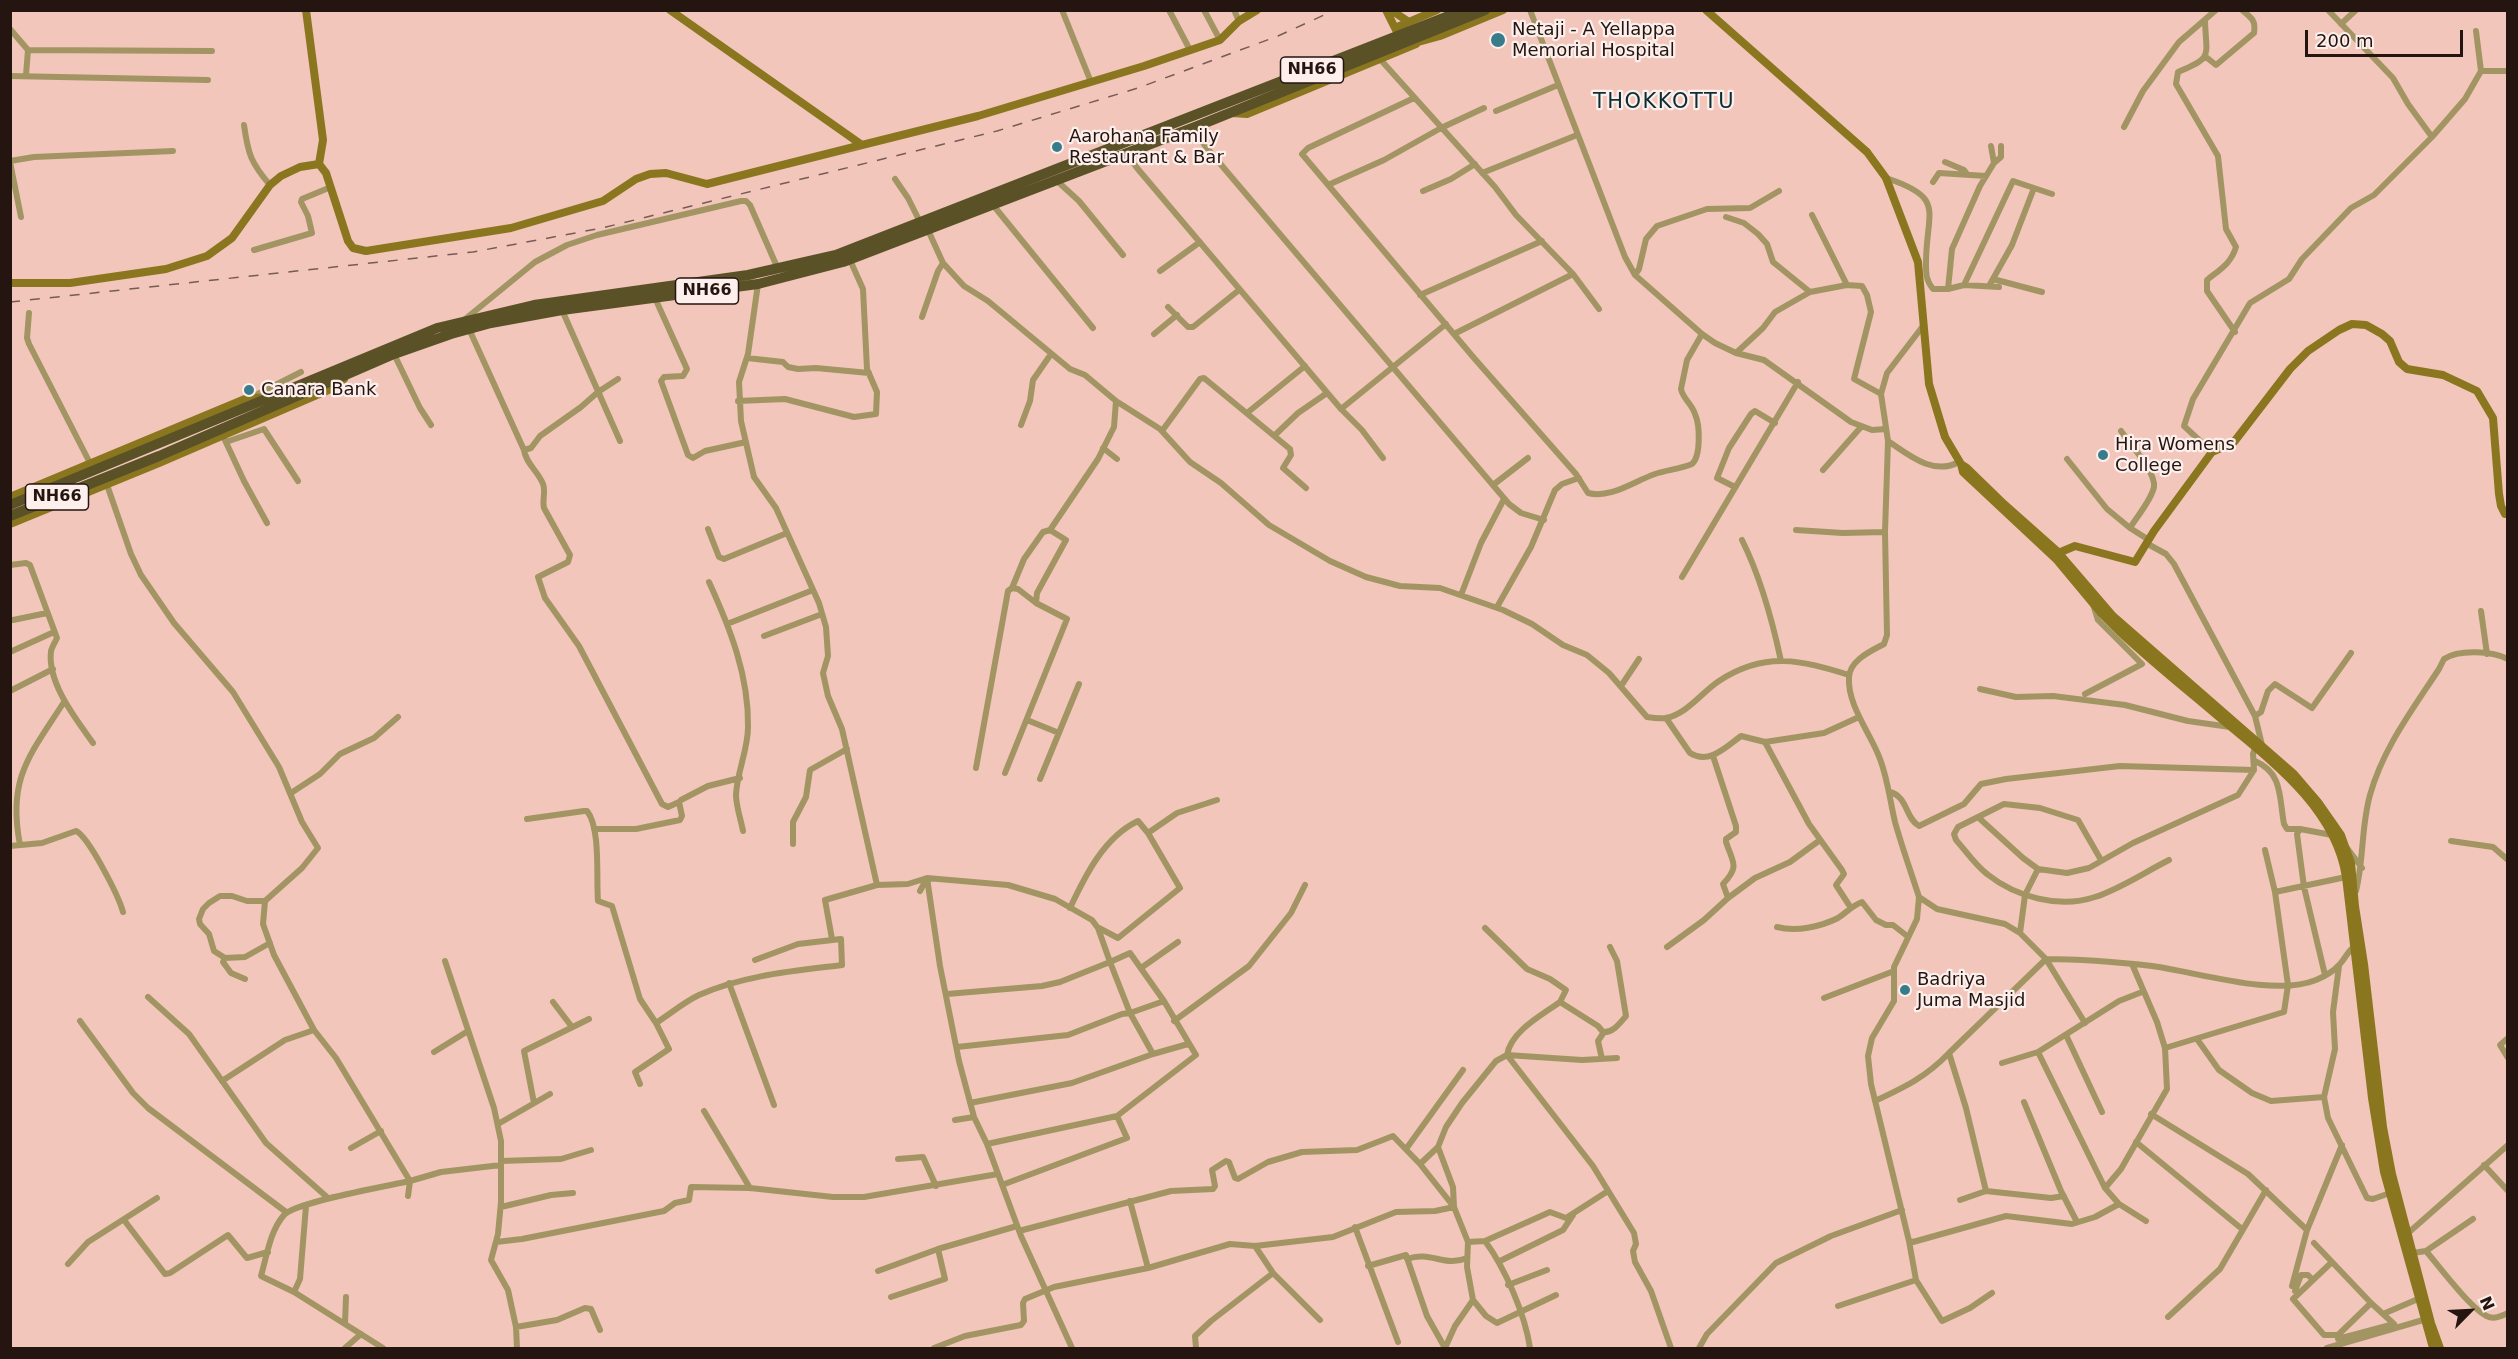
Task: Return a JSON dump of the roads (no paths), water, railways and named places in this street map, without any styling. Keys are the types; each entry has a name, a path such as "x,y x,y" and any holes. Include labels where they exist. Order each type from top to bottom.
{"highway":[{"name":"NH66","path":"10,506 466,325 758,284 850,260 924,226 1227,108 1400,35 1462,14 1485,10"},
{"name":"NH66","path":"10,516 100,472 397,343 534,305 778,269 836,255 993,205 1194,127 1227,108 1378,58 1400,35"}],"main road":[{"path":"306,10 323,140 319,164 326,173 348,242 353,248 366,250 511,228 603,201 636,179 650,174 666,173 707,184 978,116 1220,40 1239,21 1257,10"},
{"path":"670,10 862,145"},
{"path":"1386,10 1400,35 1416,44"},
{"path":"1391,10 1410,22"},
{"path":"1400,35 1410,22 1437,10"},
{"path":"1378,58 1503,10"},
{"path":"1706,10 1854,140 1873,158 1886,178 1910,238 1923,279 1923,326 1929,384 1945,437 1963,472 1979,489 2056,554 2113,616 2306,787 2332,822 2347,848 2351,863 2354,898 2353,920"},
{"path":"10,283 70,283 166,268 207,256 232,238 270,185 281,176 300,167 319,164"},
{"path":"2056,554 2075,546 2135,562 2212,452 2234,442 2290,369 2308,351 2352,324 2366,325 2390,341 2399,362 2407,369 2443,375 2477,391 2493,418 2499,494 2501,506 2505,514 2508,514"},
{"path":"10,497 224,438 333,387 357,370"},
{"path":"10,524 100,472 252,397 266,399"},
{"path":"2056,554 2093,604 2131,642 2230,727 2243,733"},
{"path":"2258,746 2299,789 2333,835 2343,857 2396,1205 2416,1278 2440,1348"},
{"path":"2357,945 2372,1098 2390,1193 2407,1234 2418,1299 2433,1348"}],"street":[{"path":"1062,10 1091,82"},
{"path":"1169,10 1190,50"},
{"path":"1204,10 1220,40"},
{"path":"1234,10 1239,21"},
{"path":"1530,10 1628,264 1635,275 1702,334 1736,353 1764,360 1798,382 1851,422 1872,430 1886,429"},
{"path":"2124,127 2143,91 2179,42 2216,10"},
{"path":"2206,57 2216,65 2254,33 2253,19 2242,10"},
{"path":"2328,10 2393,78 2408,104 2432,137"},
{"path":"2341,24 2356,10"},
{"path":"2205,21 2206,57 2201,63 2178,72 2176,84 2220,162 2226,229 2236,247 2233,256 2221,271 2206,280 2206,285 2207,291 2235,332"},
{"path":"10,29 28,50 26,75"},
{"path":"2212,452 2184,426 2193,399 2235,332 2250,303 2289,279 2302,258 2351,208 2374,195 2432,137 2465,99 2481,71 2476,31"},
{"path":"28,50 212,51"},
{"path":"1378,58 1475,164 1516,215 1573,274 1599,309"},
{"path":"2481,71 2508,71"},
{"path":"10,76 208,80"},
{"path":"1496,111 1558,85"},
{"path":"1414,98 1302,151 1306,160 1420,295 1579,478 1588,493 1597,494 1621,489 1655,474 1695,462 1698,450 1696,416 1681,389 1687,360 1702,334"},
{"path":"1328,184 1384,160 1441,128 1484,108"},
{"path":"244,124 249,157 270,185"},
{"path":"1194,127 1200,139 1512,508 1544,520"},
{"path":"1482,173 1577,135"},
{"path":"1991,146 1994,163"},
{"path":"1948,289 1952,249 1986,176 2001,157 2001,146"},
{"path":"21,217 10,161 172,152"},
{"path":"1126,153 1239,290 1327,393 1362,430 1383,458"},
{"path":"1945,162 1964,170 1967,174"},
{"path":"1423,191 1475,164"},
{"path":"1933,182 1938,173 1986,176"},
{"path":"1886,178 1905,184 1923,195 1931,212 1923,279 1933,289 1948,289 1964,285 1999,286"},
{"path":"895,179 908,198 943,263 964,286 995,307 1070,369 1085,375 1116,401 1137,412 1162,431 1190,462 1221,483 1269,525 1330,561 1377,580 1400,586 1440,588 1497,608 1532,624 1563,645 1587,655 1620,686 1647,717 1666,718 1682,710 1719,680 1762,662 1798,661 1849,675"},
{"path":"1056,180 1079,201 1123,255"},
{"path":"1964,285 2013,181 2052,195"},
{"path":"254,250 312,233 301,202 302,199 331,187"},
{"path":"1989,286 2012,245 2034,188"},
{"path":"1635,275 1639,269 1646,238 1657,226 1707,209 1750,208 1779,191"},
{"path":"740,778 708,786 668,807 662,804 579,646 545,598 538,577 571,559 544,508 545,488 531,467 466,325 535,262 567,245 741,201 746,201 750,205 778,269"},
{"path":"993,205 1093,328"},
{"path":"1812,215 1846,285"},
{"path":"1726,217 1744,223 1758,234 1767,244 1773,262 1810,292"},
{"path":"1420,295 1542,241"},
{"path":"1160,271 1200,242"},
{"path":"738,400 784,399 854,417 876,414 877,393 869,373 863,289 850,260"},
{"path":"922,316 943,263"},
{"path":"1454,334 1573,274"},
{"path":"1993,279 2042,292"},
{"path":"758,284 747,358 739,382 738,400 746,442 754,477 776,507 822,614 828,657 823,673 825,684 842,729 877,885"},
{"path":"1736,353 1764,328 1775,312 1810,292 1846,285 1862,286 1871,307 1854,378 1881,394"},
{"path":"1168,307 1188,327 1192,327 1239,290"},
{"path":"655,298 687,369 683,376 663,377 661,381 688,455 693,458 705,451 746,442"},
{"path":"562,310 620,441"},
{"path":"29,313 29,344 100,472 141,575 174,623 233,692 279,767 302,822 318,848 302,868 265,901 247,902 232,896 220,896 203,909 199,919 201,924 210,934 214,951 225,958 246,957 270,943"},
{"path":"1154,334 1176,315"},
{"path":"1341,408 1394,368 1446,324"},
{"path":"1923,326 1887,373 1881,394 1888,441 1885,532 1887,635 1884,644 1868,652 1853,665 1849,675 1849,685 1859,717 1880,757 1895,820 1919,897 1917,920 1907,936 1894,971 1894,1001 1872,1038 1868,1056 1875,1101 1902,1210 1916,1280 1923,1287 1942,1321 1970,1308 1992,1293"},
{"path":"394,354 420,408 431,424"},
{"path":"1021,425 1030,401 1033,380 1051,354"},
{"path":"747,358 783,362 792,368 869,373"},
{"path":"1246,413 1305,366"},
{"path":"252,397 301,372"},
{"path":"1162,431 1203,378 1275,435 1291,452 1283,468 1306,488"},
{"path":"524,450 531,447 540,436 597,392 618,379"},
{"path":"1682,577 1798,382"},
{"path":"1275,435 1298,413 1327,393"},
{"path":"976,768 1008,591 1012,588 1024,559 1043,532 1050,530 1098,459 1114,427 1116,401"},
{"path":"1735,488 1717,478 1729,448 1745,422 1755,411 1775,423"},
{"path":"1823,470 1862,427"},
{"path":"267,522 224,438 264,429 298,482"},
{"path":"2121,431 2153,476 2154,485 2130,528"},
{"path":"1888,441 1930,466 1949,466 1960,463"},
{"path":"1103,448 1117,459"},
{"path":"1493,485 1528,458"},
{"path":"1979,818 2038,869 2067,873 2089,868 2101,860 2238,795 2254,770 2253,754 2258,746 2255,716 2174,564 2166,554 2107,509 2067,459"},
{"path":"1497,608 1544,520 1555,490 1562,484 1579,478"},
{"path":"1461,595 1481,543 1504,499"},
{"path":"708,529 719,557 724,559 787,533"},
{"path":"1036,603 1037,593 1066,540 1050,530"},
{"path":"1796,530 1843,533 1885,532"},
{"path":"1742,540 1752,561 1772,621 1780,661"},
{"path":"10,565 26,563 30,565 57,638 51,652 53,669 64,702 93,743"},
{"path":"709,582 727,624 746,689 748,727 736,795 743,831"},
{"path":"1005,773 1067,619 1036,603 1018,589 1012,588"},
{"path":"727,624 813,590"},
{"path":"2085,694 2142,664 2098,620 2093,604"},
{"path":"2481,611 2487,654"},
{"path":"13,620 47,613"},
{"path":"764,636 822,614"},
{"path":"10,652 54,632"},
{"path":"2255,716 2261,712 2268,691 2275,684 2312,708 2351,653"},
{"path":"2354,898 2362,868 2362,840 2370,795 2386,752 2444,659 2453,655 2487,654 2508,659"},
{"path":"1620,686 1639,659"},
{"path":"10,691 53,669"},
{"path":"1040,778 1079,684"},
{"path":"1980,689 2016,697 2053,696 2125,705 2188,721 2230,727"},
{"path":"21,845 15,820 18,786 24,764 64,702"},
{"path":"291,793 320,774 340,754 374,738 398,717"},
{"path":"1666,718 1690,753 1713,756 1741,736 1765,742 1824,733 1859,717"},
{"path":"1027,720 1059,733"},
{"path":"1765,742 1809,824 1842,870 1844,874 1836,885 1851,908"},
{"path":"793,844 793,822 806,797 810,770 847,749"},
{"path":"1713,756 1736,826 1736,832 1725,842 1735,867 1733,873 1723,884 1728,898"},
{"path":"2255,761 2271,770 2276,778 2284,824 2287,829 2333,835"},
{"path":"1890,792 1901,798 1914,822 1919,826 1965,804 1981,784 2006,779 2120,766 2254,770"},
{"path":"1149,833 1177,813 1217,800"},
{"path":"594,829 636,829 680,820 682,816 679,802"},
{"path":"2101,860 2079,820 2018,804 2004,804 1958,827 1954,834 1956,840 1987,874 2025,895 2061,903 2080,902 2098,897 2169,860"},
{"path":"527,819 587,812 591,817 594,829 598,901 612,906 640,999 669,1049 635,1072 640,1084"},
{"path":"1070,908 1085,876 1114,838 1138,821 1149,833 1180,888 1118,938 1098,928"},
{"path":"2300,829 2297,846 2304,887 2325,975"},
{"path":"10,846 42,843 76,831 90,844 118,895 123,912"},
{"path":"1667,947 1755,878 1790,862 1820,840"},
{"path":"2451,841 2493,846 2508,860"},
{"path":"2347,848 2362,868"},
{"path":"2165,1048 2284,1011 2288,985 2275,892 2265,850"},
{"path":"2020,933 2025,895 2038,869"},
{"path":"2275,892 2346,877"},
{"path":"920,891 927,878"},
{"path":"927,878 940,966 974,1118 987,1144 1018,1229 1072,1348"},
{"path":"832,939 825,900 877,885 908,884 927,878 1008,885 1055,899 1092,920 1098,928 1130,1013 1152,1054"},
{"path":"1174,1021 1249,966 1291,913 1305,885"},
{"path":"1919,897 1937,909 2005,924 2020,933 2046,958 2085,1023"},
{"path":"265,901 263,924 270,943 314,1030 336,1058 410,1181 408,1196"},
{"path":"1777,927 1788,930 1820,924 1837,918 1862,902 1876,920 1886,925 1893,925 1907,936"},
{"path":"1485,928 1513,958 1527,969 1566,990 1560,1002 1527,1026 1508,1049 1507,1055 1593,1166 1634,1233 1635,1262 1651,1291 1671,1348"},
{"path":"656,1023 696,996 729,983 758,976 843,965 841,939 798,944 755,960"},
{"path":"1141,968 1178,942"},
{"path":"1875,1101 1912,1084 1930,1072 2046,958 2132,964 2262,985 2288,985 2301,984 2325,975 2339,966 2357,945"},
{"path":"1602,1059 1598,1041 1604,1032 1614,1029 1626,1016 1617,961 1610,947"},
{"path":"947,994 1042,986 1059,982 1130,953 1164,1001 1196,1055 1117,1116 987,1144"},
{"path":"225,958 223,962 231,973 245,979"},
{"path":"445,961 498,1124 501,1141 501,1207 491,1260 508,1290 516,1327 517,1348"},
{"path":"2105,1188 2121,1169 2167,1089 2165,1048 2157,1022 2142,992 2132,964"},
{"path":"2339,966 2333,1012 2335,1049 2324,1097 2328,1118 2367,1198 2373,1199 2390,1193"},
{"path":"1824,998 1894,971"},
{"path":"729,983 774,1105"},
{"path":"2002,1063 2038,1052 2119,1001 2142,992"},
{"path":"148,997 189,1034 266,1143 327,1198"},
{"path":"957,1047 1068,1035 1164,1001"},
{"path":"553,1002 572,1027"},
{"path":"1560,1002 1604,1032"},
{"path":"534,1103 524,1051 590,1019"},
{"path":"80,1021 133,1093 148,1108 286,1212"},
{"path":"222,1081 285,1040 314,1030"},
{"path":"434,1052 468,1031"},
{"path":"2066,1035 2102,1112"},
{"path":"2508,1038 2500,1045 2508,1058"},
{"path":"2197,1039 2219,1070 2252,1093 2271,1101 2324,1097"},
{"path":"970,1103 1072,1083 1152,1054 1188,1044"},
{"path":"2038,1052 2105,1188 2119,1204 2146,1221"},
{"path":"1949,1053 1966,1108 1986,1191"},
{"path":"1420,1164 1438,1147 1446,1128 1462,1103 1496,1061 1507,1055 1617,1058"},
{"path":"1406,1149 1463,1070"},
{"path":"498,1124 550,1094"},
{"path":"2024,1102 2064,1196 2078,1222"},
{"path":"704,1111 750,1188"},
{"path":"2151,1114 2248,1174 2307,1230"},
{"path":"1002,1185 1127,1138 1117,1116"},
{"path":"955,1120 974,1118"},
{"path":"351,1148 381,1131"},
{"path":"878,1271 938,1249 1130,1201 1171,1191 1213,1189 1215,1186 1212,1170 1226,1161 1229,1162 1237,1179 1268,1162 1302,1152 1357,1150 1393,1136 1420,1164 1454,1207 1468,1242 1467,1258 1473,1300 1486,1316 1497,1323 1556,1295"},
{"path":"2136,1142 2242,1229"},
{"path":"2313,1280 2308,1275 2301,1275 2293,1289 2307,1230 2342,1145"},
{"path":"2407,1234 2508,1145"},
{"path":"1438,1147 1453,1187 1454,1207"},
{"path":"383,1348 294,1292 261,1276 274,1229 286,1212 327,1198 410,1181 441,1172 501,1163 561,1159 591,1150"},
{"path":"898,1158 923,1157 936,1186"},
{"path":"2484,1165 2508,1191"},
{"path":"496,1242 664,1211 675,1203 689,1200 691,1187 750,1188 833,1197 864,1197 998,1174"},
{"path":"2168,1317 2220,1269 2266,1190"},
{"path":"1468,1242 1485,1241 1550,1212 1566,1218 1608,1191"},
{"path":"1960,1200 1986,1191 2051,1198 2064,1196"},
{"path":"501,1207 551,1195 573,1193"},
{"path":"68,1264 88,1242 157,1198"},
{"path":"1130,1201 1148,1268"},
{"path":"1909,1241 1913,1242 2006,1216 2072,1224 2095,1217 2119,1204"},
{"path":"294,1292 300,1279 306,1206"},
{"path":"934,1348 965,1336 1021,1325 1024,1321 1023,1303 1025,1299 1046,1289 1148,1268 1230,1244 1255,1246 1333,1237 1396,1212 1435,1211 1454,1207"},
{"path":"1699,1348 1707,1334 1776,1263 1831,1236 1902,1210"},
{"path":"1500,1261 1563,1230 1573,1215"},
{"path":"2412,1253 2426,1251 2473,1219"},
{"path":"124,1220 165,1274 228,1235 247,1258 268,1252"},
{"path":"1355,1227 1398,1342"},
{"path":"1485,1241 1500,1261 1528,1335 1530,1348"},
{"path":"2314,1244 2394,1324 2338,1339"},
{"path":"1255,1246 1273,1273 1320,1320"},
{"path":"891,1297 945,1279 938,1249"},
{"path":"2426,1251 2455,1286 2481,1312 2496,1318 2508,1313"},
{"path":"1368,1266 1406,1255 1427,1316 1445,1348"},
{"path":"1407,1259 1418,1255 1454,1262 1467,1258"},
{"path":"2332,1262 2293,1299 2327,1336 2338,1335 2371,1303"},
{"path":"1508,1285 1547,1269"},
{"path":"1196,1348 1195,1336 1273,1273"},
{"path":"1838,1306 1916,1280"},
{"path":"345,1323 346,1297"},
{"path":"2383,1314 2418,1299"},
{"path":"1445,1348 1455,1326 1473,1300"},
{"path":"516,1327 557,1320 585,1308 591,1309 600,1330"},
{"path":"2327,1348 2423,1320"},
{"path":"345,1348 361,1334"}],"railway":[{"path":"10,302 473,252 602,228 997,131 1138,88 1278,36 1335,10"}],"place":[{"name":"Netaji - A Yellappa Memorial Hospital","path":"1498,40"},
{"name":"Aarohana Family Restaurant & Bar","path":"1057,147"},
{"name":"Canara Bank","path":"249,390"},
{"name":"Hira Womens College","path":"2103,455"},
{"name":"Badriya Juma Masjid","path":"1905,990"}],"district":[{"name":"THOKKOTTU","path":"1664,103"}]}
